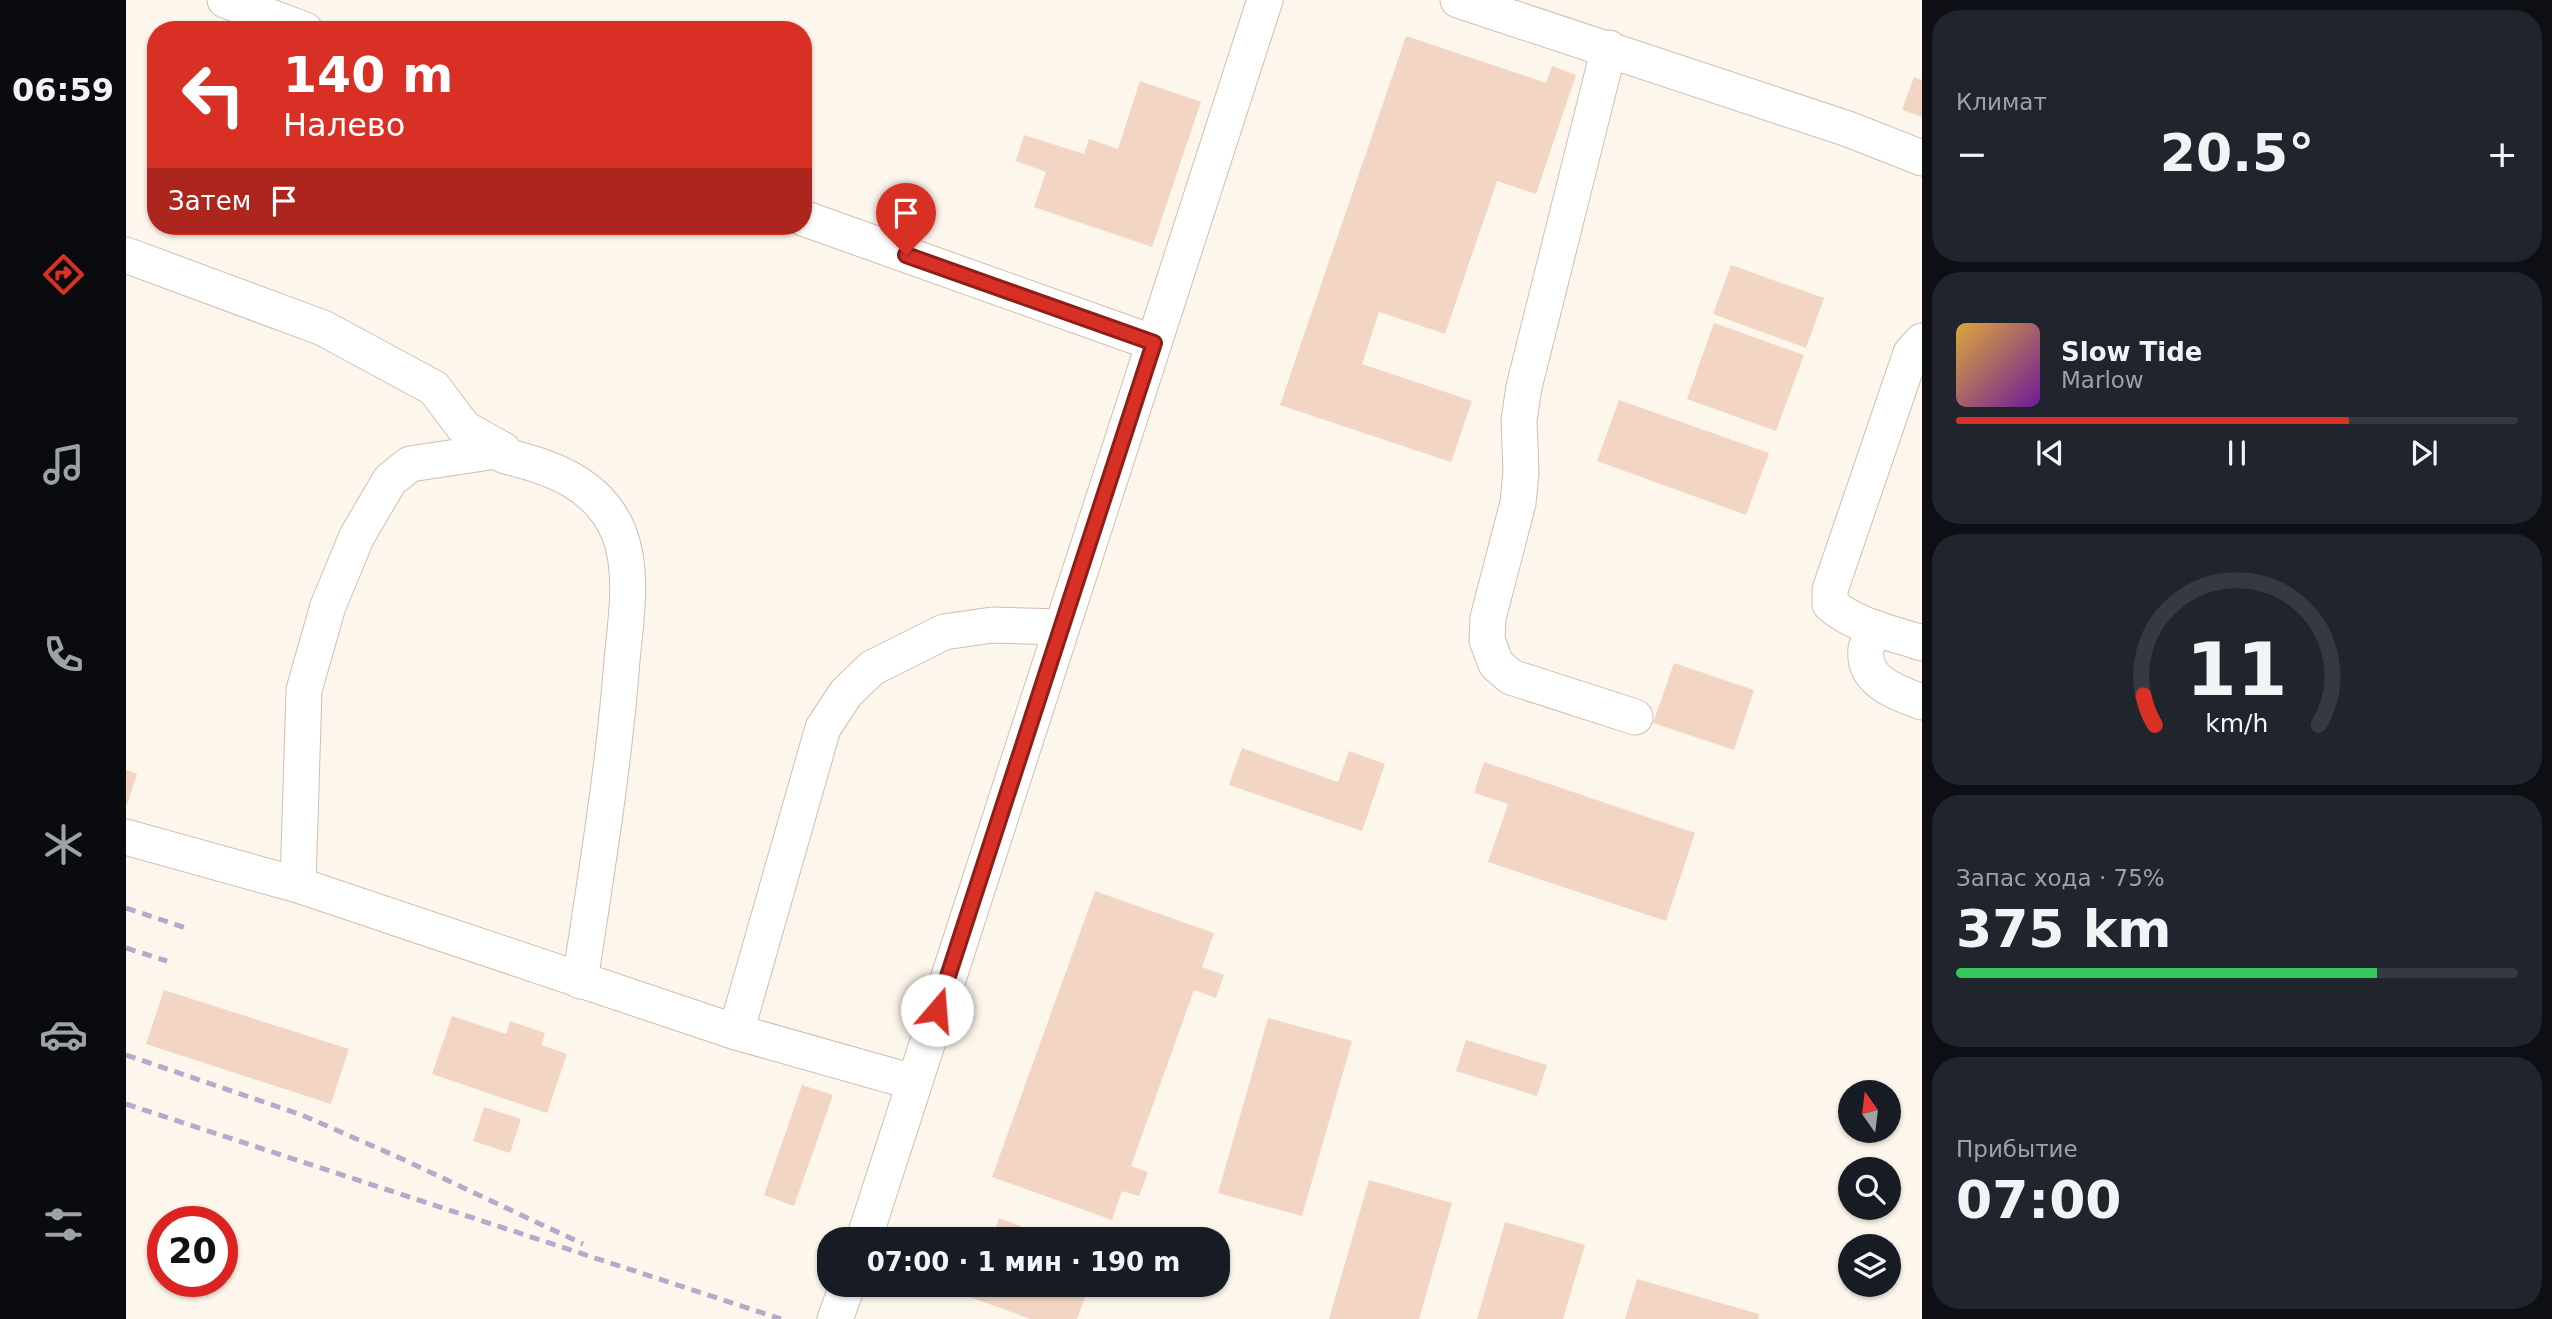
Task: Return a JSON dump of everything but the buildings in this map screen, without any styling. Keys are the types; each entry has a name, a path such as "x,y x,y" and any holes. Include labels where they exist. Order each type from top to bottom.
{"lane":[{"path":"225,0 282,21"},
{"path":"868,1227 1265,0"},
{"path":"1458,0 1848,129 1922,158"},
{"path":"1609,48 1524,387 1519,420 1521,472 1518,503 1488,618 1487,640 1496,664 1511,677 1635,717"},
{"path":"812,221 1154,343"},
{"path":"126,254 323,328 434,388 464,428 503,450 505,456 542,464 570,477 608,513 619,534 626,563 627,599 615,746 580,981"},
{"path":"1922,341 1911,353 1830,590 1830,604 1840,612 1874,628 1922,643"},
{"path":"298,885 304,690 328,606 357,536 390,480 410,464 503,450"},
{"path":"736,1031 823,728 846,693 872,668 944,632 992,625 1061,626"},
{"path":"1874,628 1866,648 1867,661 1872,672 1880,684 1922,702"},
{"path":"126,837 298,885 736,1031 913,1082"},
{"path":"835,1319 843,1297"}],"railway":[{"path":"126,908 186,928"},
{"path":"126,948 167,961"},
{"path":"126,1055 302,1115 583,1244"},
{"path":"126,1104 781,1319"}],"route":[{"path":"906,255 1154,343 1061,626 1003,816 937,1010"}]}
